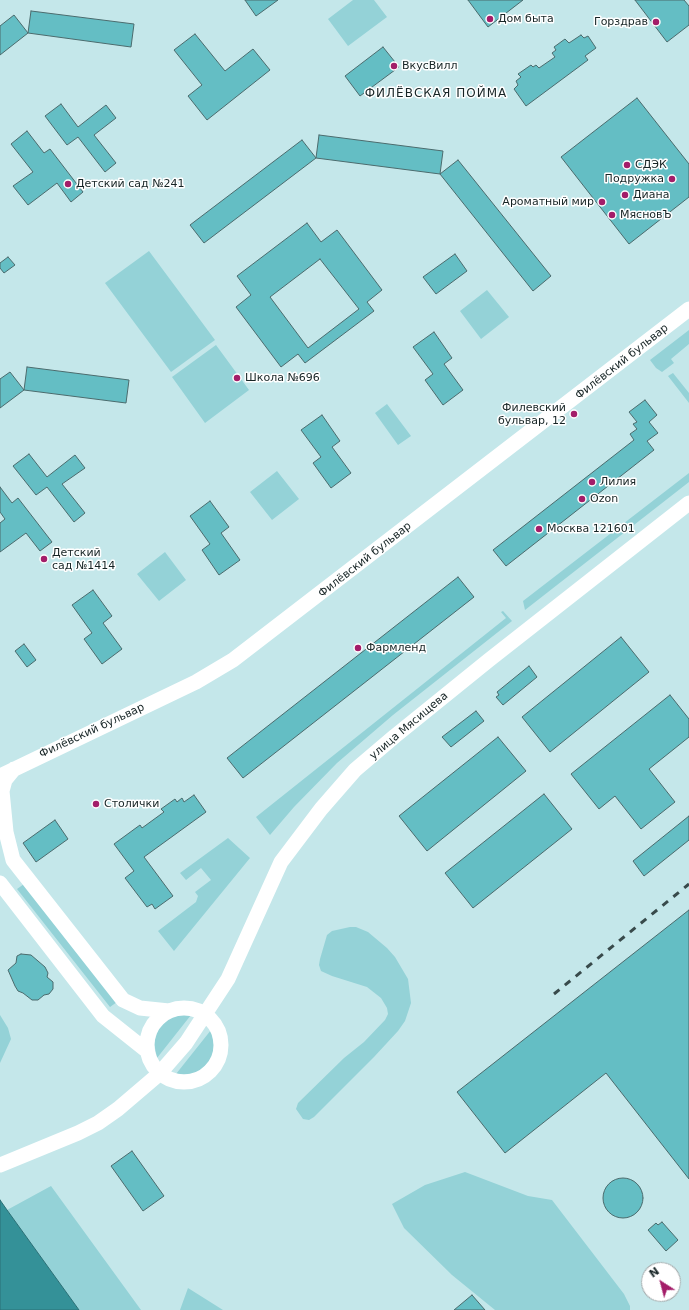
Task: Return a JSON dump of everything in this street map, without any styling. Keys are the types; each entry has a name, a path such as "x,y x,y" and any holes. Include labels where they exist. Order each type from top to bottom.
{"street":[{"name":"Филёвский бульвар","path":"0,776 196,682 233,660 689,309"},
{"name":"улица Мясищева","path":"0,1165 40,1150 98,1122 118,1109 160,1074 186,1043 228,980 281,862 321,809 355,770 489,660 689,503"},
{"path":"0,849 3,822 2,791 5,780 15,768"},
{"path":"3,822 13,860 123,1000 140,1008 169,1011"},
{"path":"0,883 103,1016 147,1051"},
{"path":"184,1007 194,1009 206,1015 216,1026 220,1034 222,1047 214,1068 200,1078 184,1083 167,1079 154,1067 147,1051 147,1038 151,1026 158,1018 169,1011 184,1007"}],"shaded area":[{"path":"353,0 374,0 387,17 348,46 328,19"},
{"path":"149,251 215,340 171,372 105,283"},
{"path":"487,290 509,317 481,339 460,311"},
{"path":"689,330 689,344 671,359 674,363 662,372 656,368 650,360"},
{"path":"216,345 249,390 205,423 172,377"},
{"path":"673,373 689,393 689,403 668,376"},
{"path":"387,404 411,436 398,445 375,413"},
{"path":"277,471 299,499 272,520 250,492"},
{"path":"689,473 689,482 525,610 523,601"},
{"path":"165,552 186,580 159,601 137,574"},
{"path":"503,611 512,621 393,715 337,763 294,807 270,835 256,817 506,618 501,612"},
{"path":"228,838 250,858 174,951 158,931 196,902 198,896 195,892 211,880 201,868 186,880 180,873"},
{"path":"24,884 117,1002 110,1007 17,889"},
{"path":"356,927 368,932 395,957 408,979 411,1003 405,1021 398,1031 374,1057 314,1117 309,1120 303,1119 296,1109 298,1103 344,1058 364,1042 385,1020 388,1014 387,1008 381,998 367,987 321,971 319,965 320,959 327,935 332,931"},
{"path":"184,1014 191,1015 157,1058 154,1043 158,1030 169,1018"},
{"path":"0,1015 8,1028 11,1039 0,1063"},
{"path":"211,1030 214,1046 213,1055 208,1063 201,1070 193,1074 176,1074"},
{"path":"465,1172 528,1196 552,1200 624,1294 630,1306 630,1310 495,1310 452,1275 404,1228 392,1204 425,1185"},
{"path":"51,1186 141,1310 79,1310 7,1210"},
{"path":"0,1200 7,1210 79,1310 0,1310"},
{"path":"188,1288 223,1310 180,1310"}],"building":[{"path":"245,0 278,0 256,16"},
{"name":"Дом быта","path":"468,0 523,0 488,27"},
{"path":"635,0 684,0 689,6 689,25 667,42"},
{"path":"31,11 134,24 131,47 28,33"},
{"path":"14,15 28,33 0,55 0,26"},
{"path":"195,34 225,71 253,49 270,70 207,120 188,96 202,85 174,50"},
{"path":"581,35 584,38 588,36 596,48 585,56 588,60 526,106 514,89 518,85 516,81 521,77 518,74 531,65 533,67 536,65 539,68 555,57 552,53 556,50 554,47 565,39 569,43"},
{"path":"383,47 399,67 360,96 345,76"},
{"path":"637,98 689,164 689,197 629,244 561,157"},
{"path":"61,104 78,127 106,105 116,118 94,135 116,163 105,172 78,137 67,145 45,116"},
{"path":"27,131 44,153 50,149 83,192 71,202 57,183 28,205 13,186 33,172 11,144"},
{"path":"319,135 443,151 440,174 316,158"},
{"path":"302,140 316,158 204,243 190,225"},
{"path":"458,160 551,276 533,291 440,174"},
{"path":"307,223 321,242 337,230 382,290 367,302 374,311 305,363 298,354 281,367 236,307 251,295 237,276","holes":["320,259 359,309 308,348 270,297"]},
{"path":"455,254 467,271 436,294 423,277"},
{"path":"8,257 15,265 4,273 0,268 0,263"},
{"path":"434,332 452,358 444,364 463,390 443,405 425,380 433,374 413,347"},
{"path":"27,367 129,380 126,403 24,390"},
{"path":"10,372 24,390 0,408 0,379"},
{"path":"645,400 657,415 649,422 658,433 647,441 654,450 506,566 493,550 634,440 630,434 637,429 633,424 637,422 629,412"},
{"path":"322,415 340,441 332,447 351,473 331,488 313,463 321,457 301,430"},
{"path":"29,454 47,477 75,455 85,468 62,484 85,513 74,522 47,487 36,495 13,466"},
{"path":"0,487 12,503 18,498 52,542 40,551 26,533 0,552 0,523 5,519 0,512"},
{"path":"210,501 229,527 221,533 240,560 219,575 202,550 210,544 190,516"},
{"path":"458,577 474,597 243,778 227,758"},
{"path":"93,590 112,616 103,623 122,649 102,664 84,639 92,633 72,605"},
{"path":"621,637 649,672 550,752 522,717"},
{"path":"24,644 36,660 27,667 15,651"},
{"path":"529,666 537,677 503,705 496,697 499,695 497,692"},
{"path":"670,695 689,719 689,737 649,769 675,802 641,829 615,796 599,809 571,774"},
{"path":"476,711 484,721 451,747 442,737"},
{"path":"498,737 526,771 427,851 399,816"},
{"path":"544,794 572,829 473,908 445,873"},
{"path":"194,795 206,812 144,857 173,896 155,909 152,904 147,907 125,878 134,871 114,844 140,825 142,828 164,812 161,809 175,799 177,802 182,798 184,802"},
{"path":"689,816 689,840 644,876 633,861"},
{"path":"55,820 68,839 36,862 23,843"},
{"path":"689,910 689,1179 606,1073 505,1153 457,1092"},
{"path":"21,954 31,955 45,967 48,973 47,977 53,982 53,989 49,994 44,995 38,1000 32,1000 18,991 8,970 16,963 17,956"},
{"path":"132,1151 164,1196 143,1211 111,1166"},
{"path":"627,1178 634,1181 640,1187 643,1198 642,1206 634,1215 627,1218 619,1218 612,1215 604,1206 603,1194 606,1187 615,1179"},
{"path":"662,1222 678,1240 666,1251 648,1230 656,1223 658,1225"},
{"path":"472,1295 485,1310 454,1310"}],"railway":[{"path":"554,994 689,884"}],"place":[{"name":"Дом быта","path":"490,19"},
{"name":"Горздрав","path":"656,22"},
{"name":"ВкусВилл","path":"394,66"},
{"name":"СДЭК","path":"627,165"},
{"name":"Подружка","path":"672,179"},
{"name":"Детский сад №241","path":"68,184"},
{"name":"Диана","path":"625,195"},
{"name":"Ароматный мир","path":"602,202"},
{"name":"МясновЪ","path":"612,215"},
{"name":"Школа №696","path":"237,378"},
{"name":"Филевский бульвар, 12","path":"574,414"},
{"name":"Лилия","path":"592,482"},
{"name":"Ozon","path":"582,499"},
{"name":"Москва 121601","path":"539,529"},
{"name":"Детский сад №1414","path":"44,559"},
{"name":"Фармленд","path":"358,648"},
{"name":"Столички","path":"96,804"}],"district":[{"name":"ФИЛЁВСКАЯ ПОЙМА","path":"436,94"}]}
